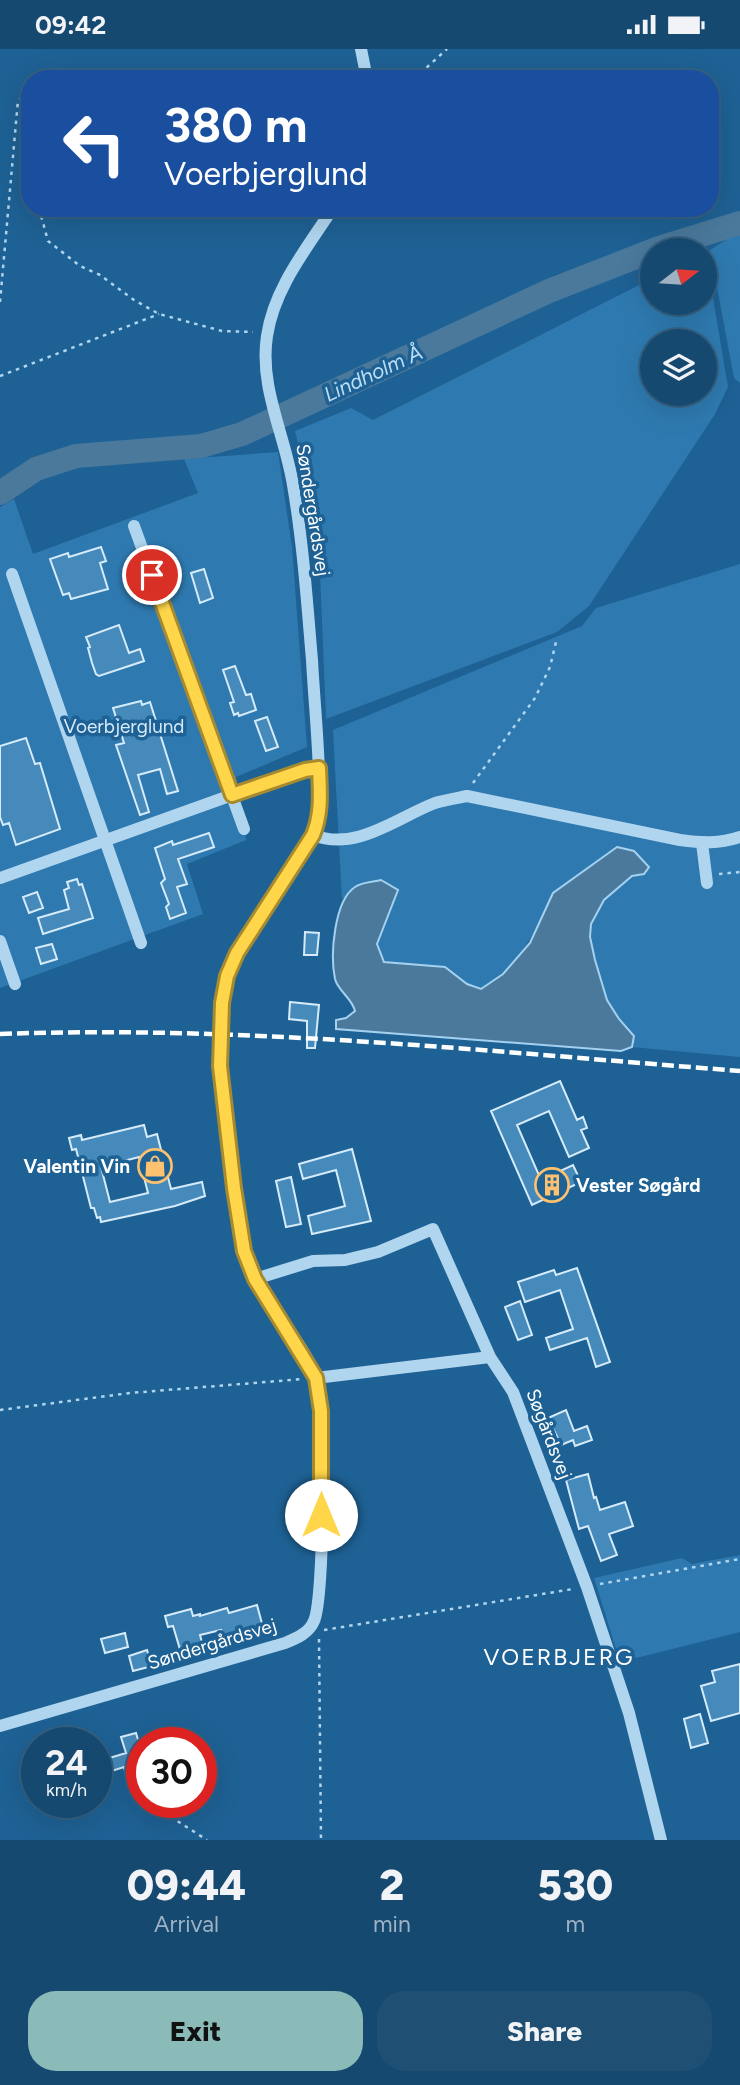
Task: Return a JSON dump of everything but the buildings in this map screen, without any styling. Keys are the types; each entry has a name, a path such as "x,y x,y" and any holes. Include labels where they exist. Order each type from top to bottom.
{"street":[{"path":"361,49 367,70"},
{"path":"368,49 369,70"},
{"name":"Søndergårdsvej","path":"0,1726 285,1643 310,1628 316,1618 320,1600 321,1411 316,1378 255,1279 244,1251 220,1066 222,1003 227,976 237,953 313,835 318,823 319,768 307,595 295,495 284,441 271,402 264,355 272,311 283,285 327,217"},
{"path":"134,526 244,829"},
{"path":"12,574 141,943"},
{"path":"0,878 232,795 305,770 319,768"},
{"path":"313,835 343,841 358,838 437,803 467,796 702,843 722,843 740,838"},
{"path":"702,843 706,879"},
{"path":"0,941 15,984"},
{"name":"Søgårdsvej","path":"255,1279 313,1261 345,1260 378,1252 433,1229 490,1357 513,1392 587,1587 629,1713 661,1840"},
{"path":"316,1378 490,1357"}],"path":[{"path":"424,70 447,49"},
{"path":"0,302 18,100 21,98"},
{"path":"41,217 48,241 80,266 100,275 134,300 159,314 222,331 267,332"},
{"path":"0,376 159,314"},
{"path":"467,796 475,779 535,698 550,667 556,642"},
{"path":"706,879 740,872"},
{"path":"0,1410 130,1393 316,1378"},
{"path":"310,1628 325,1630 740,1559"},
{"path":"310,1628 318,1639 321,1840"},
{"path":"173,1818 207,1840"}],"green space":[{"path":"740,231 740,383 734,378 718,293 718,245"},
{"path":"640,285 640,315 716,315 728,387 715,414 589,606 557,632 326,719 318,523 295,431 351,408 373,420"},
{"name":"Voerbjerglund","path":"278,452 292,547 307,747 236,777 246,840 187,864 203,914 0,988 0,507 14,499 33,554 198,493 184,459"},
{"path":"740,564 740,1057 632,1047 634,1036 616,1016 608,1002 592,951 591,923 609,895 631,878 644,874 649,868 553,893 517,958 481,989 467,984 445,967 384,962 377,944 391,909 356,886 342,900 333,730 582,626 596,608"},
{"path":"740,1555 740,1632 620,1662 594,1578 682,1558 692,1564"}],"shaded area":[{"path":"617,847 634,851 649,867 644,874 632,876 604,900 591,924 590,937 607,1000 634,1036 632,1047 621,1051 336,1029 336,1020 346,1018 355,1011 335,979 333,956 338,916 342,904 355,887 381,880 398,890 377,944 384,962 445,967 467,984 481,989 503,974 530,943 553,893"}],"waterway":[{"name":"Lindholm Å","path":"0,493 36,469 76,456 201,446 242,434 549,291 659,248 740,223"}],"railway":[{"path":"0,1034 93,1032 278,1037 740,1071"}],"place":[{"name":"Valentin Vin","path":"155,1166"},
{"name":"Vester Søgård","path":"552,1185"}],"district":[{"name":"VOERBJERG","path":"559,1657"}],"route":[{"path":"152,575 232,795 305,770 319,768 320,805 318,823 313,835 237,953 227,976 222,1003 220,1066 244,1251 255,1279 316,1378 321,1411 321,1515"}]}
